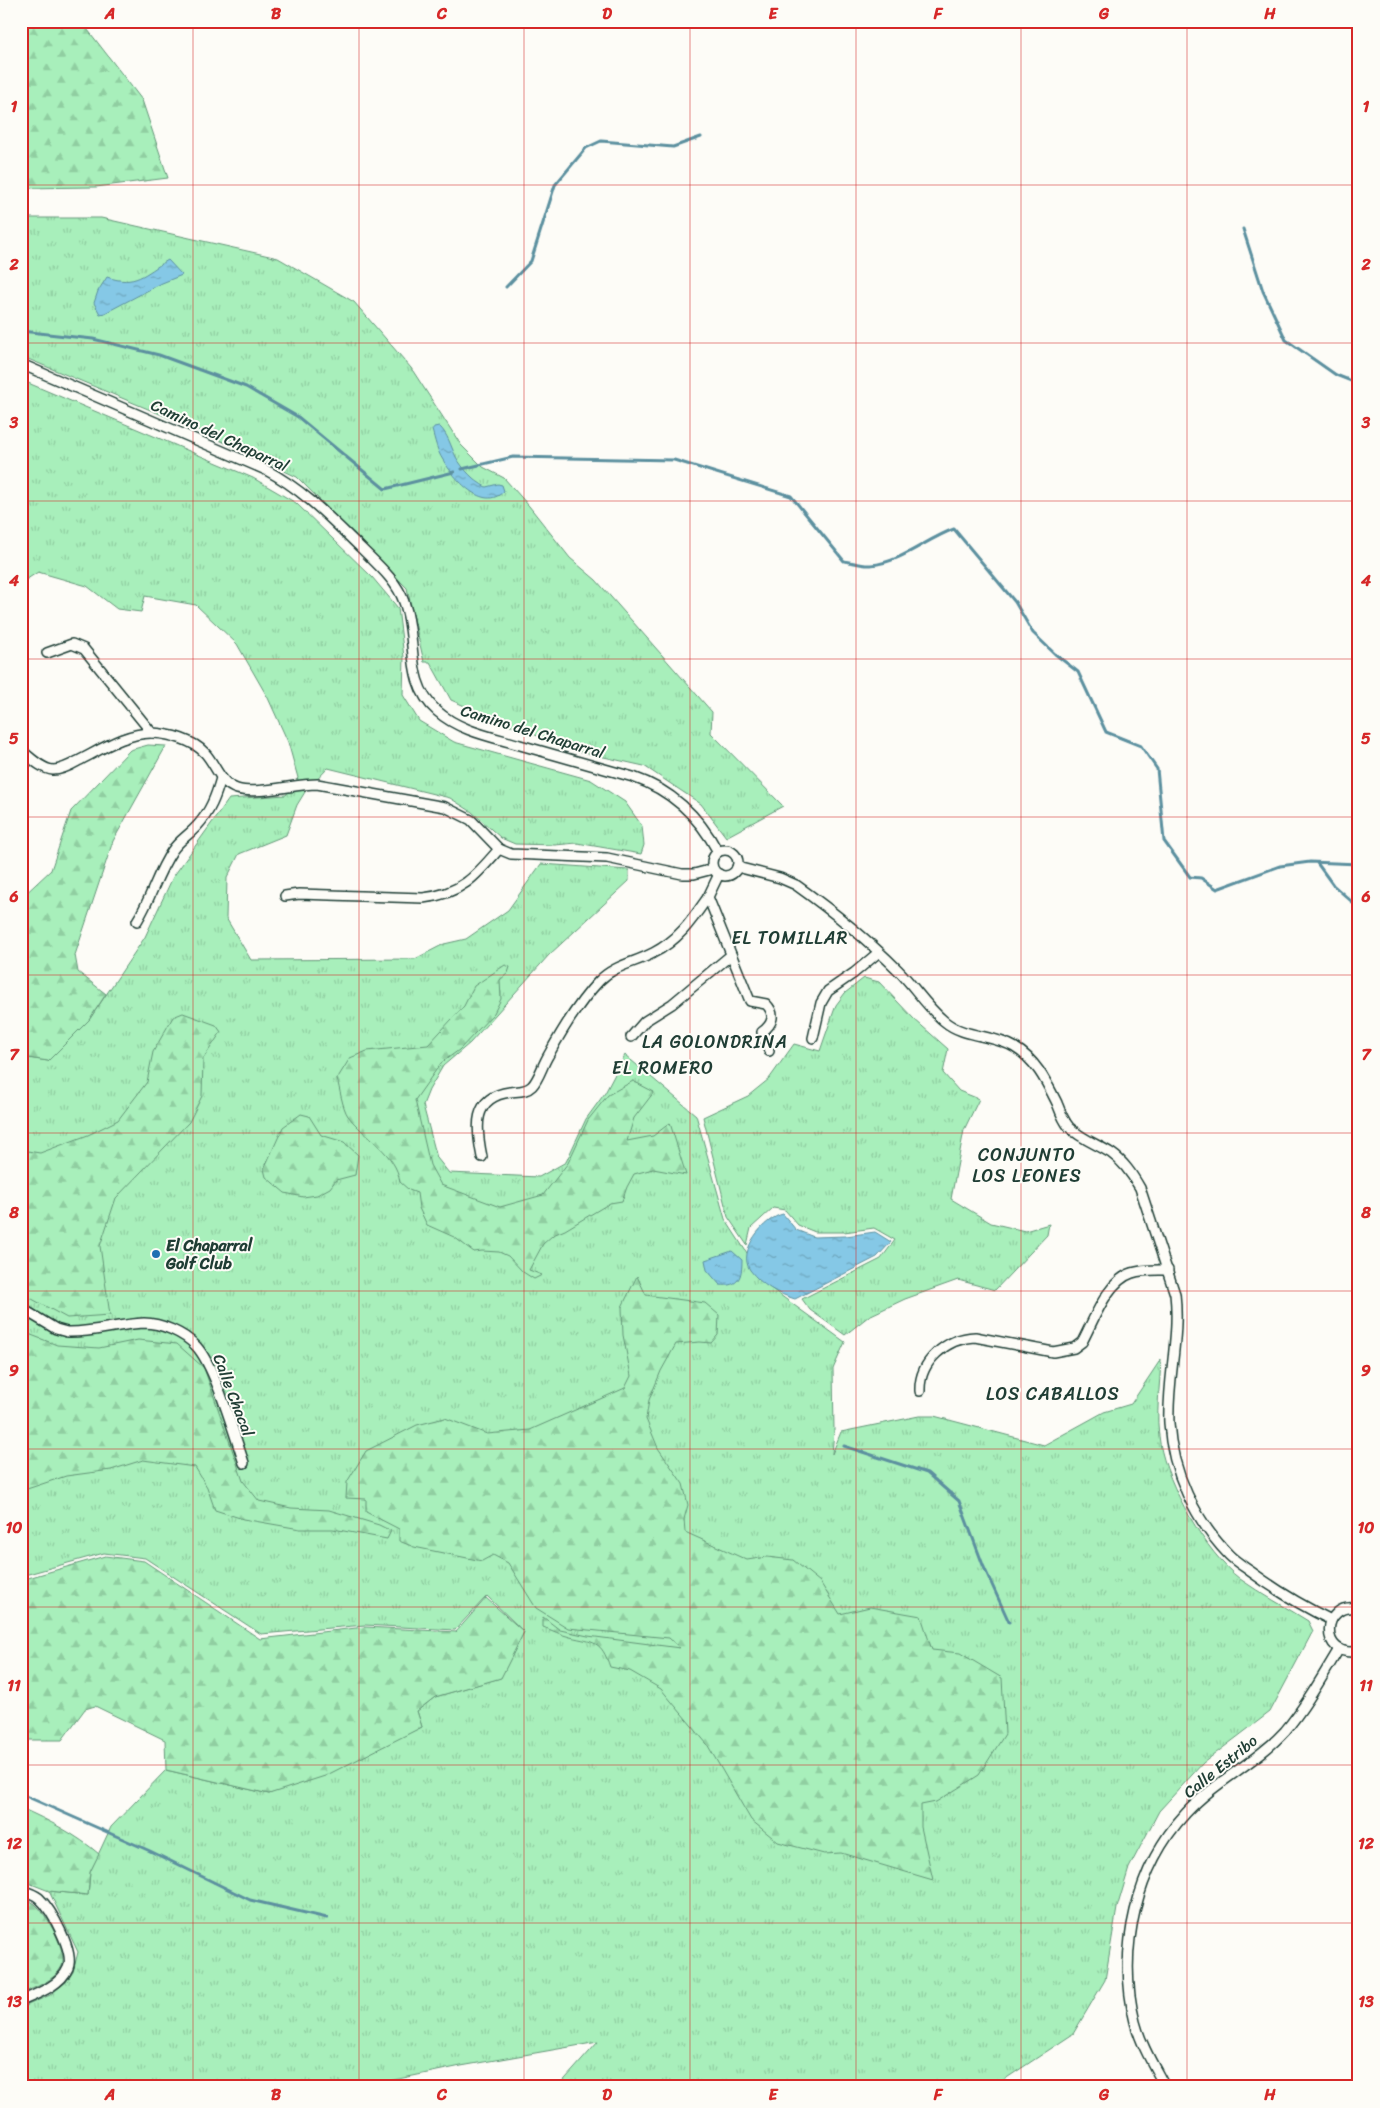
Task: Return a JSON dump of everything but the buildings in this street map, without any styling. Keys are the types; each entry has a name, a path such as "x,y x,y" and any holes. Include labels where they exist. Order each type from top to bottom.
{"street":[{"name":"Camino del Chaparral","path":"21,364 266,470 310,498 398,589 408,612 417,682 429,704 438,712 455,723 482,733 633,777 657,786 688,810 709,836 718,852"},
{"path":"47,653 72,644 84,649 152,733"},
{"path":"21,750 44,767 54,770 65,767 126,739 152,733 167,735 194,745 205,753 227,785 246,791 317,784 430,803 458,812 471,820 499,848 511,854 607,858 682,874 716,872 730,875 737,867 734,854 727,850 718,852 712,862 716,872 708,897 688,927 652,954 613,970 600,981 553,1047 535,1083 530,1088 494,1096 486,1103 479,1114 478,1124 482,1157"},
{"path":"138,921 164,864 173,849 196,827 208,812 215,799 221,778"},
{"path":"285,896 299,894 423,898 438,896 467,883 478,874 499,848"},
{"path":"737,867 780,878 796,885 879,952 899,971 944,1022 960,1031 990,1037 1015,1047 1042,1073 1068,1126 1111,1153 1132,1173 1140,1188 1175,1294 1177,1310 1170,1383 1169,1423 1173,1455 1194,1511 1230,1555 1270,1585 1331,1620"},
{"path":"708,897 750,1001 766,1004 772,1011 770,1026 762,1032 769,1051"},
{"path":"813,1038 821,1002 828,991 879,952"},
{"path":"631,1037 645,1022 672,1004 731,955"},
{"path":"920,1391 920,1383 929,1361 950,1342 963,1337 975,1337 1053,1352 1074,1348 1082,1342 1112,1286 1121,1278 1133,1272 1168,1270"},
{"name":"Calle Chacal","path":"21,1308 56,1329 67,1332 143,1323 167,1328 182,1335 195,1345 210,1368 244,1463"},
{"path":"1359,1609 1349,1608 1342,1610 1331,1620 1329,1633 1339,1649 1352,1653 1359,1651"},
{"name":"Calle Estribo","path":"1165,2087 1144,2045 1136,2022 1130,1992 1128,1962 1130,1933 1137,1902 1147,1875 1160,1849 1186,1814 1207,1794 1263,1752 1285,1731 1307,1701 1339,1649"},
{"path":"21,1890 31,1893 47,1907 71,1959 68,1969 47,1989 21,2001"}],"green space":[{"path":"21,21 81,21 142,100 168,178 96,187 21,188"},
{"path":"21,218 101,218 278,258 354,302 411,368 461,445 483,467 504,478 570,558 596,580 712,712 711,733 783,806 726,837 701,804 644,766 577,751 451,700 430,662 424,662 407,588 297,477 196,429 21,356"},
{"name":"El Chaparral Golf Club","path":"21,380 253,478 296,503 372,577 398,608 404,657 403,695 419,721 454,742 591,780 625,802 642,826 644,845 641,854 577,843 555,845 515,844 501,838 472,812 450,798 328,768 305,792 297,805 286,835 239,854 227,878 226,918 251,960 415,959 444,944 466,939 508,910 541,864 629,870 629,881 549,955 470,1043 443,1066 429,1090 423,1105 437,1158 449,1173 539,1177 566,1162 586,1119 605,1093 625,1055 696,1115 725,1219 769,1287 845,1342 833,1369 834,1431 832,1454 841,1432 919,1416 934,1416 1044,1445 1104,1412 1131,1404 1161,1359 1158,1412 1160,1443 1164,1460 1179,1498 1202,1536 1227,1567 1248,1585 1308,1621 1313,1631 1270,1712 1203,1763 1159,1811 1129,1868 1117,1908 1105,1980 1073,2034 993,2087 558,2087 598,2042 461,2066 360,2087 21,2087 21,2008 50,1995 66,1982 73,1972 78,1952 49,1891 88,1895 90,1872 111,1827 166,1770 269,1794 422,1727 417,1711 435,1697 500,1678 524,1632 487,1596 455,1630 365,1625 261,1634 145,1558 104,1553 21,1576 21,1057 48,1061 89,1020 145,937 173,877 229,799 286,795 298,778 288,742 268,698 237,644 196,605 145,596 141,612 117,609 87,586 38,572 21,583"},
{"path":"148,745 166,746 113,841 75,955 78,972 106,994 89,1020 48,1061 21,1057 21,898 51,870 71,811 130,750"},
{"path":"505,965 510,967 508,973 500,980 501,999 494,1013 459,1050 441,1063 415,1100 430,1165 441,1185 500,1207 543,1195 568,1163 588,1120 608,1095 633,1081 654,1092 634,1118 627,1141 653,1136 670,1123 686,1175 653,1169 634,1174 622,1201 610,1203 565,1230 553,1235 543,1244 529,1270 542,1275 534,1279 523,1272 508,1256 499,1252 474,1252 454,1237 427,1225 419,1208 417,1193 409,1190 400,1182 393,1163 386,1154 348,1116 337,1079 350,1058 367,1051 428,1045 464,1006 474,986"},
{"path":"864,978 879,982 914,1019 948,1049 943,1073 959,1091 979,1099 964,1130 951,1199 991,1223 1025,1231 1049,1224 1047,1235 995,1290 958,1280 905,1299 869,1316 845,1335 810,1310 802,1299 881,1259 895,1240 874,1228 844,1232 815,1232 798,1225 785,1210 773,1208 751,1228 747,1245 728,1217 703,1117 748,1096 769,1079 794,1044 820,1051 836,1005 845,993"},
{"path":"183,1013 216,1025 221,1032 203,1059 202,1096 189,1122 116,1198 100,1246 110,1315 67,1318 21,1293 21,1150 40,1153 88,1135 118,1120 147,1082 153,1052 173,1017"},
{"path":"301,1114 309,1116 321,1135 344,1142 358,1155 355,1175 336,1180 330,1188 317,1195 303,1197 285,1193 266,1177 264,1169 283,1127"},
{"path":"637,1276 646,1295 705,1303 719,1315 718,1335 711,1343 676,1344 661,1371 649,1400 646,1419 658,1448 683,1484 688,1505 684,1519 685,1532 747,1560 767,1557 793,1560 820,1582 840,1614 870,1607 921,1616 932,1650 960,1653 1002,1678 1005,1734 979,1775 936,1802 921,1805 921,1827 933,1880 841,1853 824,1854 778,1842 751,1820 707,1744 661,1689 630,1671 610,1667 607,1658 596,1644 543,1627 543,1617 560,1630 588,1636 680,1648 669,1638 568,1628 536,1608 508,1563 493,1555 482,1561 414,1547 399,1541 399,1529 366,1512 366,1499 346,1498 347,1482 366,1451 417,1425 445,1418 487,1434 530,1430 625,1388 631,1376 623,1335 622,1307"},
{"path":"21,1331 57,1345 99,1348 138,1340 177,1344 204,1368 243,1481 259,1501 291,1508 329,1510 379,1525 391,1531 387,1539 333,1529 300,1529 243,1519 215,1510 207,1487 195,1467 143,1460 111,1470 66,1476 21,1491"},
{"path":"105,1556 144,1561 260,1639 365,1627 456,1632 486,1598 524,1632 501,1678 435,1697 417,1711 422,1727 325,1776 269,1794 166,1770 165,1740 95,1706 85,1709 62,1740 21,1740 21,1580"},
{"path":"21,1808 62,1828 99,1854 90,1872 88,1895 49,1891 21,1880"},
{"path":"21,1897 35,1904 45,1916 55,1933 63,1960 62,1966 55,1976 21,1994"}],"water":[{"path":"168,260 182,275 100,314 94,303 98,291 107,277 125,281 133,280"},
{"path":"439,426 447,437 456,457 469,474 486,487 502,485 504,491 496,497 478,496 454,476 441,457 432,430 434,427"},
{"path":"783,1214 796,1230 814,1237 846,1236 875,1232 891,1242 877,1257 795,1299 776,1292 765,1284 754,1275 747,1262 747,1254 754,1236 768,1222"},
{"path":"732,1251 742,1260 740,1276 738,1280 731,1284 720,1285 707,1270 705,1260"}],"waterway":[{"path":"506,287 531,261 555,185 586,148 601,141 673,147 701,137"},
{"path":"1243,229 1263,291 1286,340 1336,375 1359,384"},
{"path":"21,331 93,339 159,355 246,387 298,417 385,489 454,472"},
{"path":"462,469 513,457 674,460 791,496 844,561 865,565 893,560 954,529 1015,602 1033,633 1078,672 1106,732 1141,746 1157,769 1164,841 1190,877 1201,878 1217,889 1280,866 1310,862 1359,864"},
{"path":"1317,863 1333,885 1359,908"},
{"path":"844,1446 927,1473 959,1501 983,1565 1009,1622"},
{"path":"21,1794 150,1851 250,1900 327,1918"}],"place":[{"name":"El Chaparral Golf Club","path":"156,1254"}],"district":[{"name":"EL TOMILLAR","path":"790,938"},
{"name":"LA GOLONDRINA","path":"715,1042"},
{"name":"EL ROMERO","path":"663,1068"},
{"name":"CONJUNTO LOS LEONES","path":"1027,1165"},
{"name":"LOS CABALLOS","path":"1053,1394"}]}
